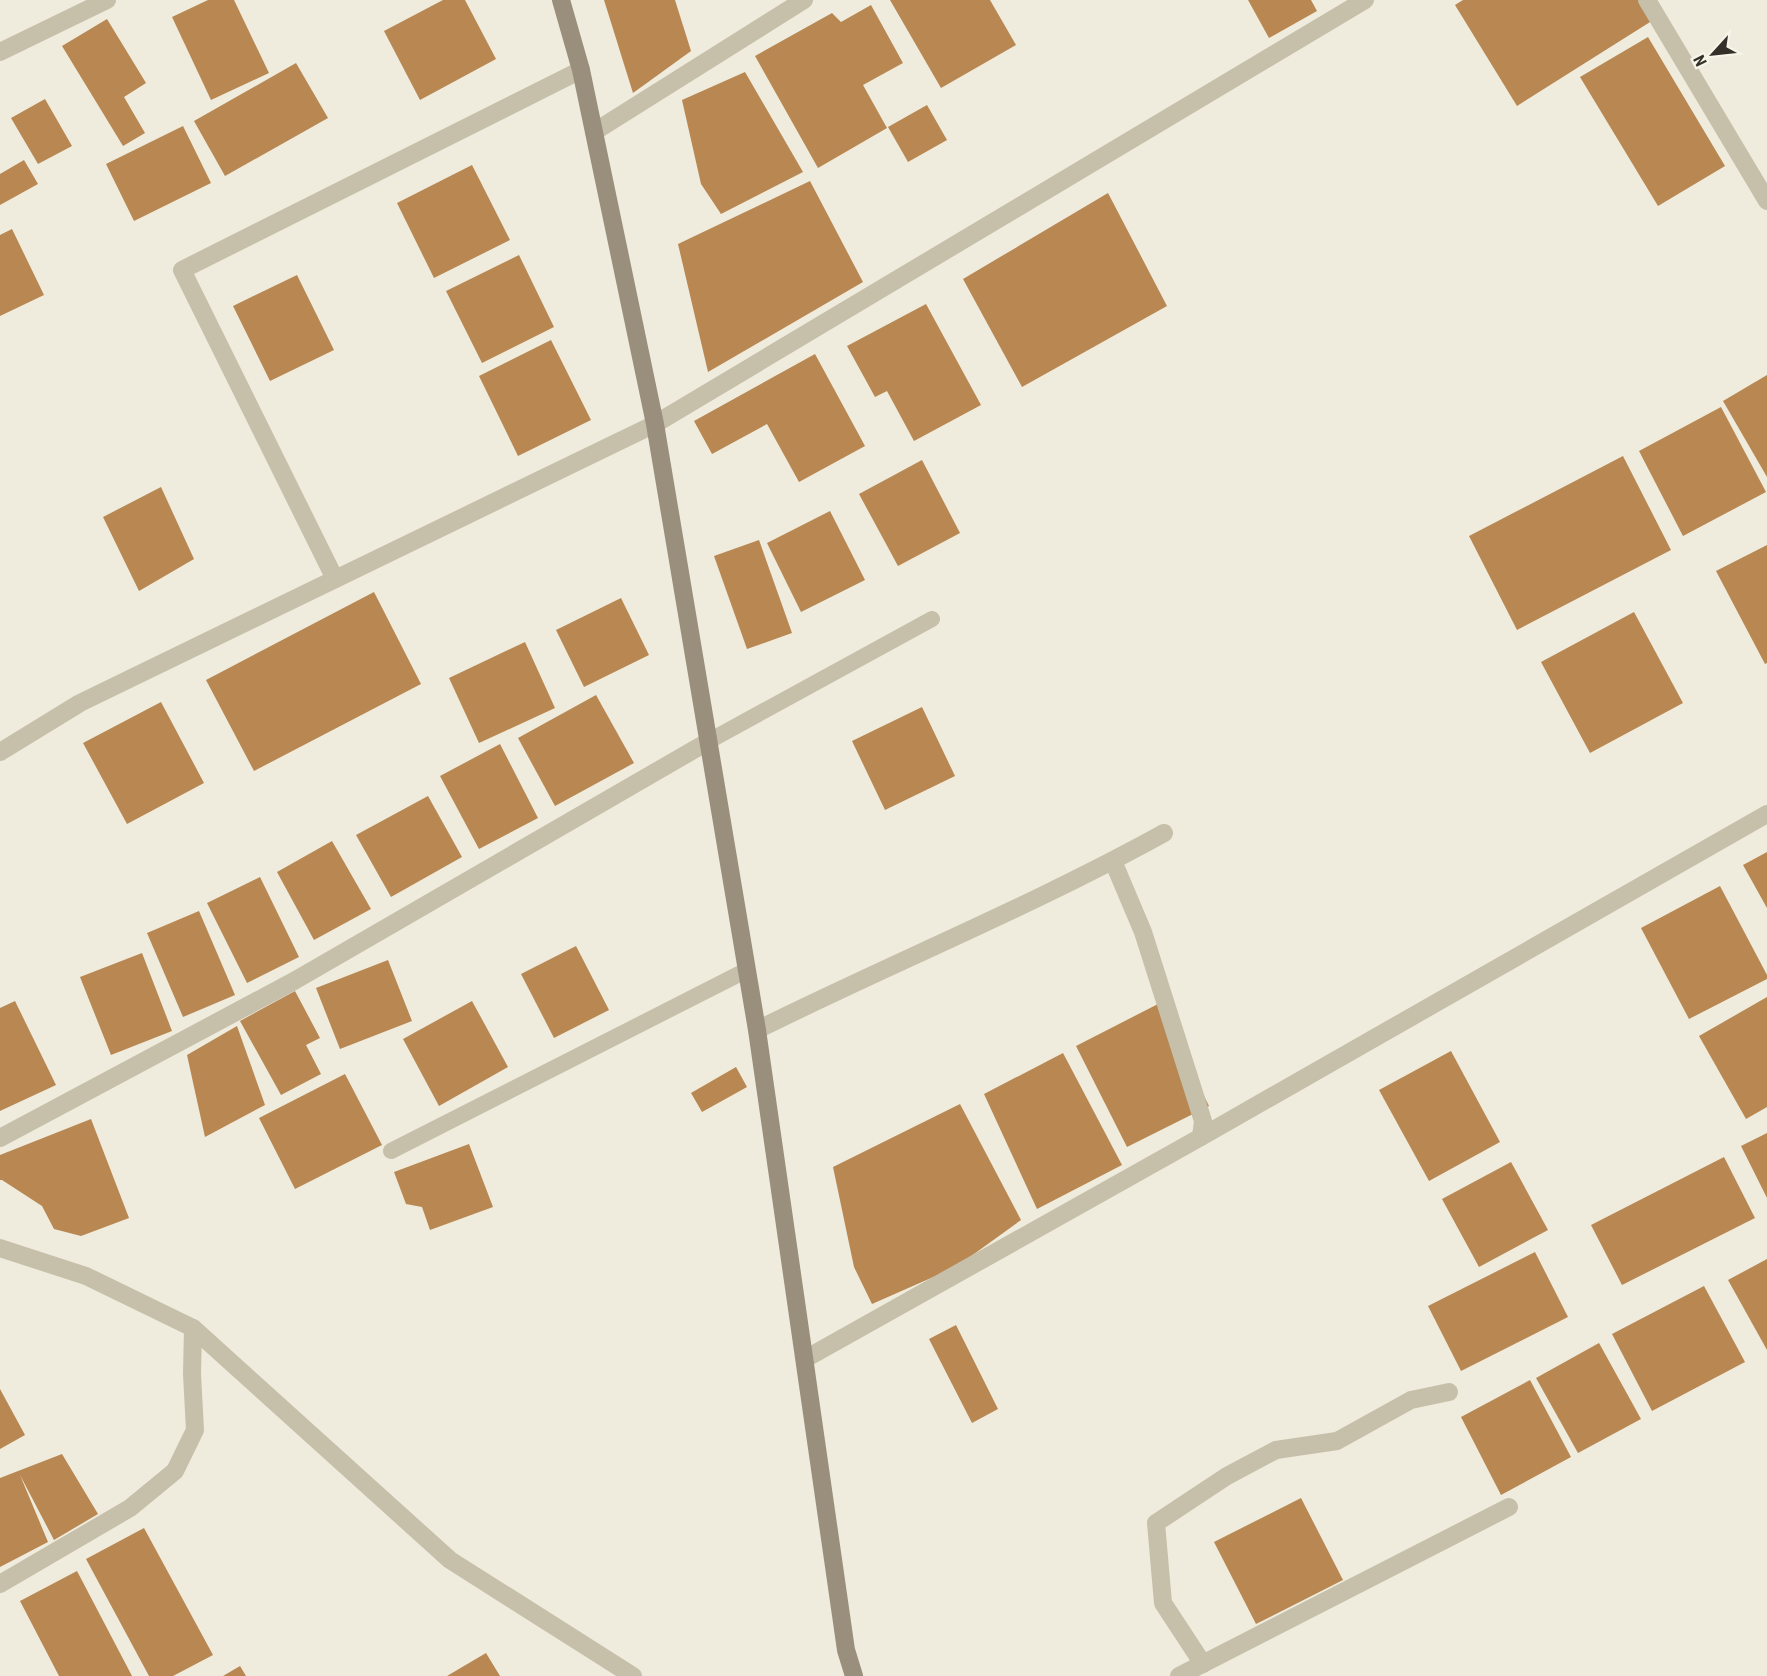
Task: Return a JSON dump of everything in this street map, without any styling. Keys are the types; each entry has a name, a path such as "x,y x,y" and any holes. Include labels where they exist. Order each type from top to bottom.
{"street":[{"path":"0,52 107,0"},
{"path":"561,0 581,70 655,424 757,1030 846,1650 852,1675"},
{"path":"594,132 804,0"},
{"path":"0,752 80,703 655,424 1365,0"},
{"path":"1647,0 1767,201"},
{"path":"335,579 182,270 581,70"},
{"path":"0,1138 294,981 709,741"},
{"path":"804,1359 1201,1137 1767,814"},
{"path":"757,1030 839,989 1090,873 1164,833"},
{"path":"1113,861 1143,932 1203,1121 1201,1137"},
{"path":"0,1248 86,1276 193,1328 450,1560 633,1676"},
{"path":"0,1584 130,1508 176,1471 195,1430 192,1374 193,1328"},
{"path":"1203,1664 1163,1603 1156,1523 1227,1476 1276,1450 1337,1441 1411,1400 1449,1392"},
{"path":"1179,1676 1509,1507"}],"lane":[{"path":"709,741 932,619"},
{"path":"391,1151 747,970"}],"building":[{"path":"208,0 234,0 269,73 211,100 172,17"},
{"path":"443,0 465,0 496,59 420,100 384,31"},
{"path":"604,0 675,0 691,51 633,93"},
{"path":"890,0 990,0 1016,45 941,88"},
{"path":"1248,0 1311,0 1317,11 1269,38"},
{"path":"1463,0 1646,0 1658,17 1517,106 1455,5"},
{"path":"871,5 903,63 863,85 887,128 818,168 755,56 832,13 841,22"},
{"path":"107,19 146,83 124,97 145,133 123,146 62,46"},
{"path":"1648,37 1725,166 1658,206 1580,77"},
{"path":"296,63 328,118 225,176 194,121"},
{"path":"745,72 803,172 721,214 701,184 682,100"},
{"path":"45,99 72,146 38,164 11,118"},
{"path":"927,105 947,140 908,162 888,127"},
{"path":"183,126 211,183 134,221 106,164"},
{"path":"24,160 38,184 0,205 0,174"},
{"path":"472,165 510,240 434,278 397,203"},
{"path":"810,181 863,282 708,372 678,244"},
{"path":"1108,193 1167,306 1022,387 963,279"},
{"path":"12,229 44,295 0,316 0,235"},
{"path":"519,255 554,327 482,363 446,291"},
{"path":"297,275 334,350 270,381 233,306"},
{"path":"926,304 981,405 914,441 887,391 875,397 847,346"},
{"path":"551,340 591,420 518,456 479,376"},
{"path":"815,354 865,446 799,482 767,424 712,454 694,421"},
{"path":"1767,375 1767,477 1723,401"},
{"path":"1721,407 1766,492 1683,536 1639,451"},
{"path":"1623,456 1671,550 1517,630 1469,536"},
{"path":"922,460 960,533 898,566 859,494"},
{"path":"161,487 194,559 139,591 103,517"},
{"path":"830,511 865,580 801,612 767,543"},
{"path":"759,540 792,633 747,649 714,556"},
{"path":"1767,545 1767,663 1765,664 1716,571"},
{"path":"374,592 421,684 254,771 206,680"},
{"path":"621,598 649,655 584,687 556,630"},
{"path":"1634,612 1683,703 1590,753 1541,662"},
{"path":"525,642 555,708 479,743 449,678"},
{"path":"596,695 634,763 555,806 518,738"},
{"path":"161,702 204,783 127,824 83,743"},
{"path":"922,707 955,776 885,810 852,741"},
{"path":"500,744 538,818 479,849 440,776"},
{"path":"428,796 462,857 391,897 356,835"},
{"path":"332,841 371,909 314,940 277,872"},
{"path":"1767,852 1767,908 1743,865"},
{"path":"260,877 299,957 247,983 207,903"},
{"path":"1720,886 1767,975 1767,979 1689,1019 1641,928"},
{"path":"199,911 235,995 183,1017 147,933"},
{"path":"576,946 609,1010 554,1038 521,974"},
{"path":"142,953 172,1031 111,1055 80,977"},
{"path":"388,960 412,1021 340,1049 316,988"},
{"path":"295,991 320,1038 306,1045 321,1074 281,1095 240,1021"},
{"path":"1767,997 1767,1107 1746,1119 1699,1036"},
{"path":"15,1001 56,1085 0,1111 0,1008"},
{"path":"472,1001 508,1067 439,1106 403,1039"},
{"path":"1158,1004 1209,1106 1127,1147 1076,1046"},
{"path":"237,1026 265,1105 205,1137 187,1055"},
{"path":"1451,1051 1500,1142 1429,1181 1379,1090"},
{"path":"1063,1053 1122,1165 1037,1209 984,1094"},
{"path":"736,1067 747,1087 702,1112 691,1093"},
{"path":"345,1074 382,1145 295,1189 259,1118"},
{"path":"960,1104 1021,1220 956,1267 872,1304 854,1267 833,1167"},
{"path":"91,1119 129,1218 81,1236 54,1229 42,1206 0,1180 0,1155"},
{"path":"1767,1133 1767,1198 1741,1146"},
{"path":"469,1144 493,1207 430,1230 422,1207 406,1204 394,1172"},
{"path":"1724,1157 1755,1218 1622,1285 1591,1225"},
{"path":"1511,1162 1548,1230 1479,1267 1442,1199"},
{"path":"1535,1252 1568,1317 1461,1371 1428,1306"},
{"path":"1767,1259 1767,1350 1728,1280"},
{"path":"1704,1286 1745,1362 1652,1411 1612,1334"},
{"path":"956,1325 998,1409 972,1423 929,1339"},
{"path":"1599,1343 1641,1419 1578,1453 1536,1378"},
{"path":"1530,1380 1571,1457 1501,1495 1461,1417"},
{"path":"0,1389 25,1435 0,1449"},
{"path":"62,1454 98,1514 54,1540 20,1475 48,1542 0,1567 0,1478"},
{"path":"1301,1498 1343,1580 1256,1624 1214,1542"},
{"path":"144,1528 213,1655 173,1676 149,1676 86,1559"},
{"path":"77,1571 132,1676 59,1676 20,1601"},
{"path":"486,1653 500,1676 447,1676"},
{"path":"240,1666 246,1676 223,1676"}]}
